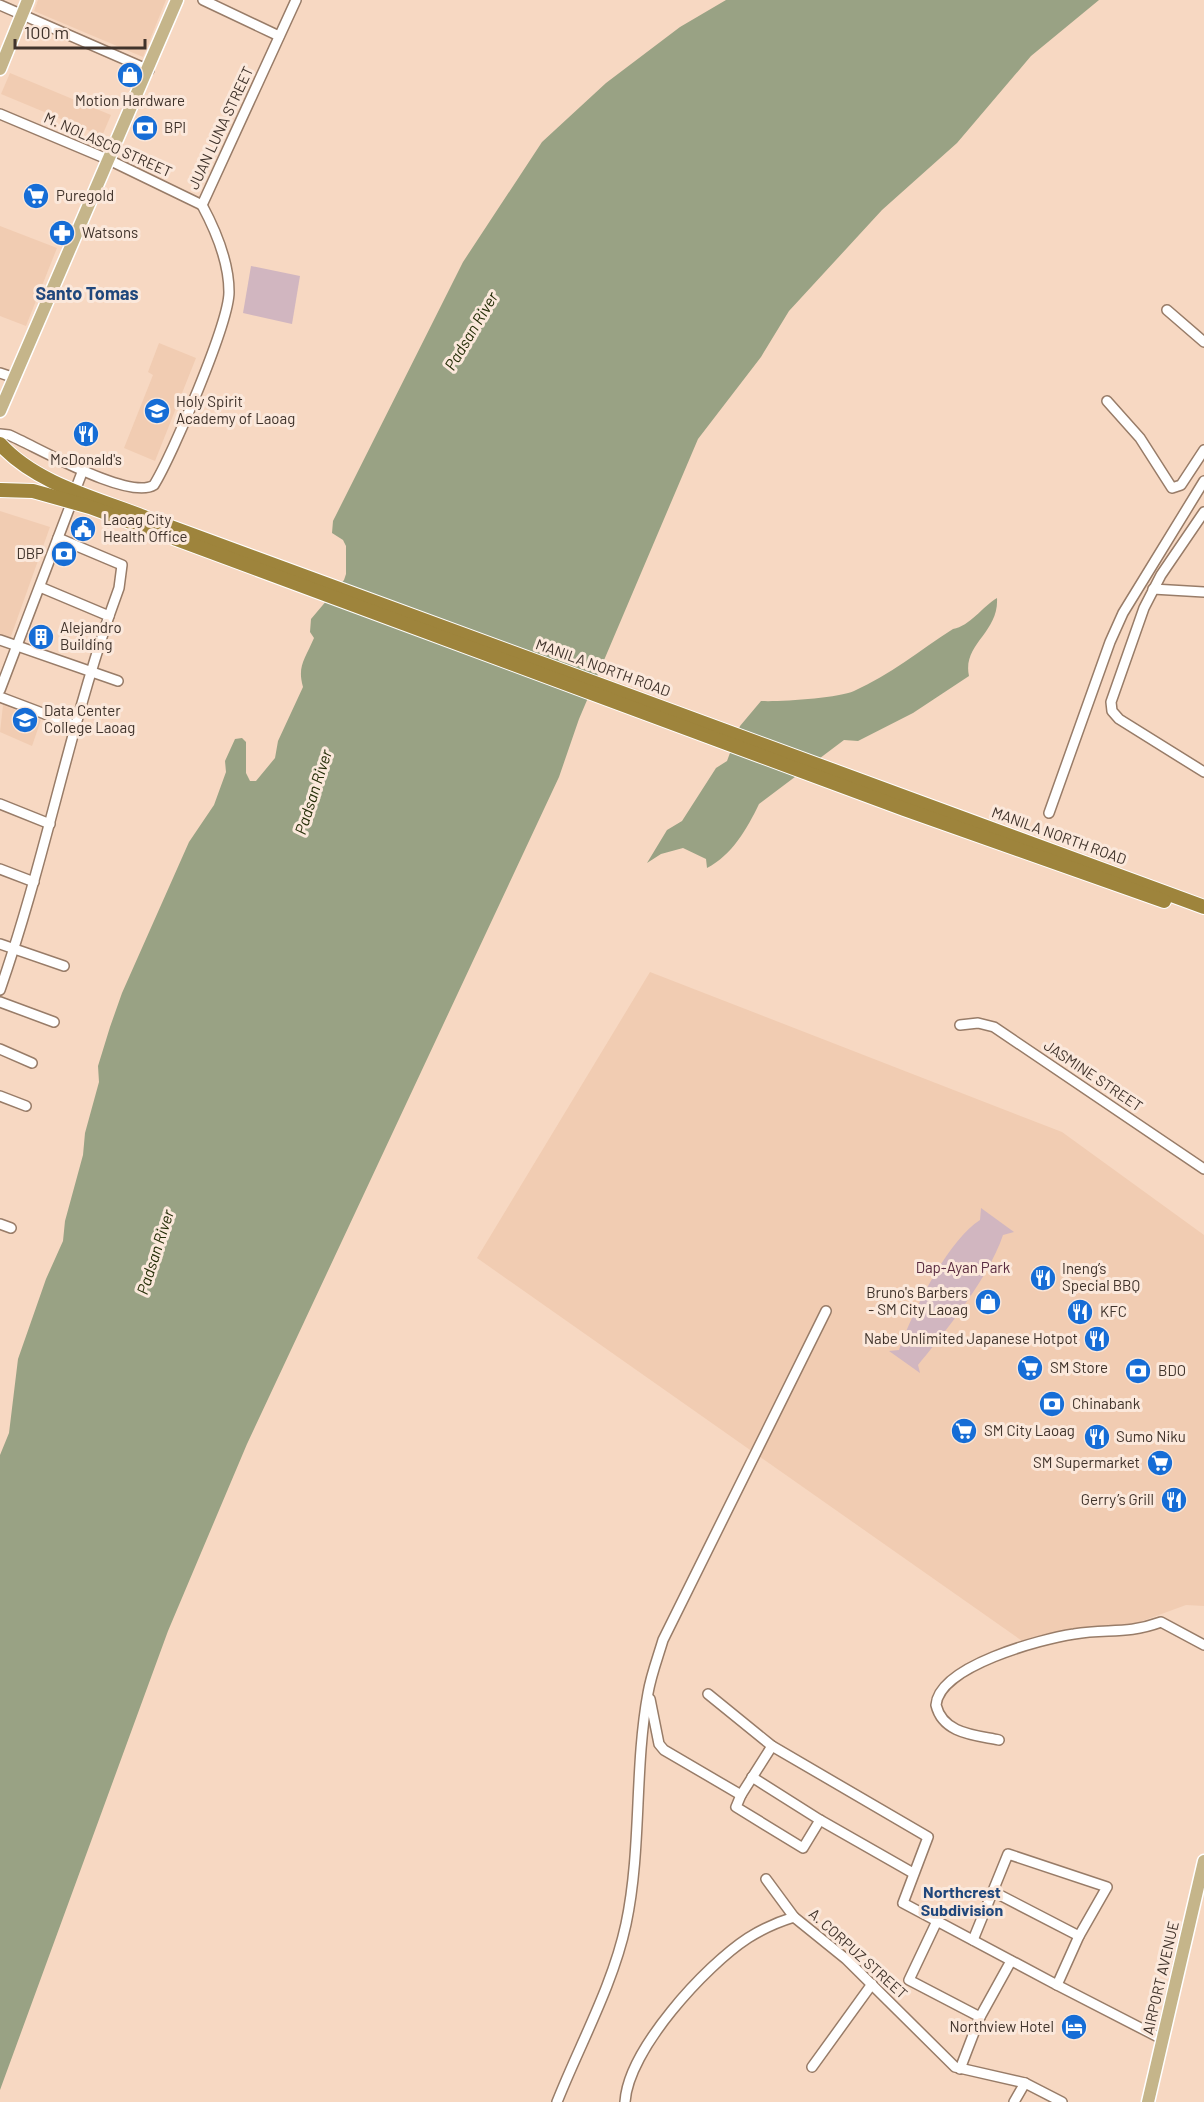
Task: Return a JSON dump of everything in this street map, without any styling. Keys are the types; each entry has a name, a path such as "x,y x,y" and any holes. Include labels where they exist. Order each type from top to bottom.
{"highway":[{"name":"MANILA NORTH ROAD","path":"0,444 12,458 34,473 148,523 1063,860 1204,915"},
{"name":"MANILA NORTH ROAD","path":"0,490 33,490 148,523"},
{"name":"MANILA NORTH ROAD","path":"1063,860 1204,907"}],"main road":[{"path":"0,69 3,55 28,0"},
{"path":"0,411 177,0"},
{"name":"AIRPORT AVENUE","path":"1148,2102 1204,1861"}],"street":[{"path":"203,0 279,36"},
{"name":"JUAN LUNA STREET","path":"0,434 19,439 83,471 136,489 151,487 159,476 203,374 228,303 225,262 219,242 202,205 296,0"},
{"path":"0,6 148,70"},
{"name":"M. NOLASCO STREET","path":"0,114 107,159 202,205"},
{"path":"1167,310 1204,342"},
{"path":"0,373 15,378"},
{"path":"1107,401 1140,438 1172,488 1181,486 1204,450"},
{"path":"76,488 83,471"},
{"path":"1049,813 1110,642 1123,612 1204,481"},
{"path":"0,690 69,509"},
{"path":"1204,512 1153,589 1144,608 1111,702 1112,711 1119,719 1204,772"},
{"path":"0,990 34,882 74,725 119,588 122,565 58,538"},
{"path":"40,587 109,616"},
{"path":"1153,589 1204,592"},
{"path":"0,640 118,681"},
{"path":"0,697 74,725"},
{"path":"0,804 50,824"},
{"path":"0,868 34,882"},
{"path":"0,944 64,966"},
{"path":"0,1002 54,1022"},
{"name":"JASMINE STREET","path":"960,1025 978,1023 994,1027 1204,1169"},
{"path":"0,1049 32,1063"},
{"path":"0,1096 26,1106"},
{"path":"0,1224 11,1228"},
{"path":"557,2102 613,1968 626,1924 635,1856 648,1691 663,1640 826,1311"},
{"path":"999,1740 953,1729 947,1724 936,1705 943,1687 953,1677 986,1659 1073,1634 1129,1632 1161,1622 1204,1645"},
{"path":"648,1691 659,1744 664,1750 741,1795"},
{"path":"708,1694 772,1746 928,1838 903,1903 1162,2039"},
{"path":"772,1746 736,1807 803,1848 820,1820"},
{"path":"752,1778 913,1873"},
{"path":"973,1940 1008,1854 1107,1887 1079,1936 1056,1985"},
{"path":"766,1879 794,1917"},
{"path":"994,1892 1079,1936"},
{"name":"A. CORPUZ STREET","path":"625,2102 630,2078 655,2034 684,1996 714,1965 747,1938 794,1917 872,1984 927,2037 947,2061 960,2069 1025,2083 1062,2102"},
{"path":"937,1921 909,1980 980,2017"},
{"path":"960,2069 980,2017 1011,1961"},
{"path":"812,2067 872,1984"},
{"path":"1014,2102 1025,2083"}],"shaded area":[{"path":"38,0 166,0 143,57 34,11"},
{"path":"10,73 111,115 102,136 1,94"},
{"path":"0,226 57,248 26,326 0,316"},
{"name":"Holy Spirit Academy of Laoag","path":"159,343 196,358 155,461 124,448 153,375 148,372"},
{"path":"0,511 50,527 10,639 0,635"},
{"path":"3,705 41,720 32,746 0,732"},
{"name":"SM City Laoag","path":"650,972 1062,1132 1204,1235 1204,1606 1186,1605 1137,1623 1069,1629 1025,1643 477,1258"}],"green space":[{"path":"251,266 300,276 292,324 243,313"},
{"name":"Dap-Ayan Park","path":"981,1208 1014,1232 1003,1235 978,1285 918,1365 920,1373 889,1351 899,1350 912,1317 932,1279 955,1244 980,1220"}],"water":[{"name":"Padsan River","path":"726,0 1099,0 1031,56 957,143 882,210 789,311 761,357 698,439 579,719 559,777 247,1444 168,1631 0,2090 0,1455 9,1433 18,1359 46,1279 63,1241 65,1221 83,1155 85,1133 99,1082 98,1066 110,1027 122,993 189,842 214,805 226,772 225,761 235,739 242,738 246,742 246,773 250,781 256,781 275,758 278,741 303,687 301,668 314,638 310,632 311,619 344,580 346,574 346,546 343,540 332,533 333,521 463,262 542,142 606,83 680,27"},
{"path":"997,598 992,620 971,655 968,665 969,676 913,713 858,741 844,740 759,804 744,832 716,863 707,868 706,859 683,848 661,854 647,863 667,830 682,821 716,768 727,761 740,726 761,701 823,698 854,691 892,670 953,629 965,624"}],"place":[{"name":"Motion Hardware","path":"130,75"},
{"name":"BPI","path":"145,128"},
{"name":"Puregold","path":"36,196"},
{"name":"Watsons","path":"62,233"},
{"name":"Holy Spirit Academy of Laoag","path":"157,411"},
{"name":"McDonald's","path":"86,434"},
{"name":"Laoag City Health Office","path":"83,529"},
{"name":"DBP","path":"64,554"},
{"name":"Alejandro Building","path":"41,637"},
{"name":"Data Center College Laoag","path":"25,720"},
{"name":"Ineng’s Special BBQ","path":"1043,1278"},
{"name":"Bruno's Barbers - SM City Laoag","path":"988,1302"},
{"name":"KFC","path":"1080,1312"},
{"name":"Nabe Unlimited Japanese Hotpot","path":"1097,1339"},
{"name":"SM Store","path":"1030,1368"},
{"name":"BDO","path":"1138,1371"},
{"name":"Chinabank","path":"1052,1404"},
{"name":"SM City Laoag","path":"964,1431"},
{"name":"Sumo Niku","path":"1097,1437"},
{"name":"SM Supermarket","path":"1160,1463"},
{"name":"Gerry’s Grill","path":"1174,1500"},
{"name":"Northview Hotel","path":"1074,2027"}],"district":[{"name":"Santo Tomas","path":"87,294"},
{"name":"Northcrest Subdivision","path":"962,1901"}]}
